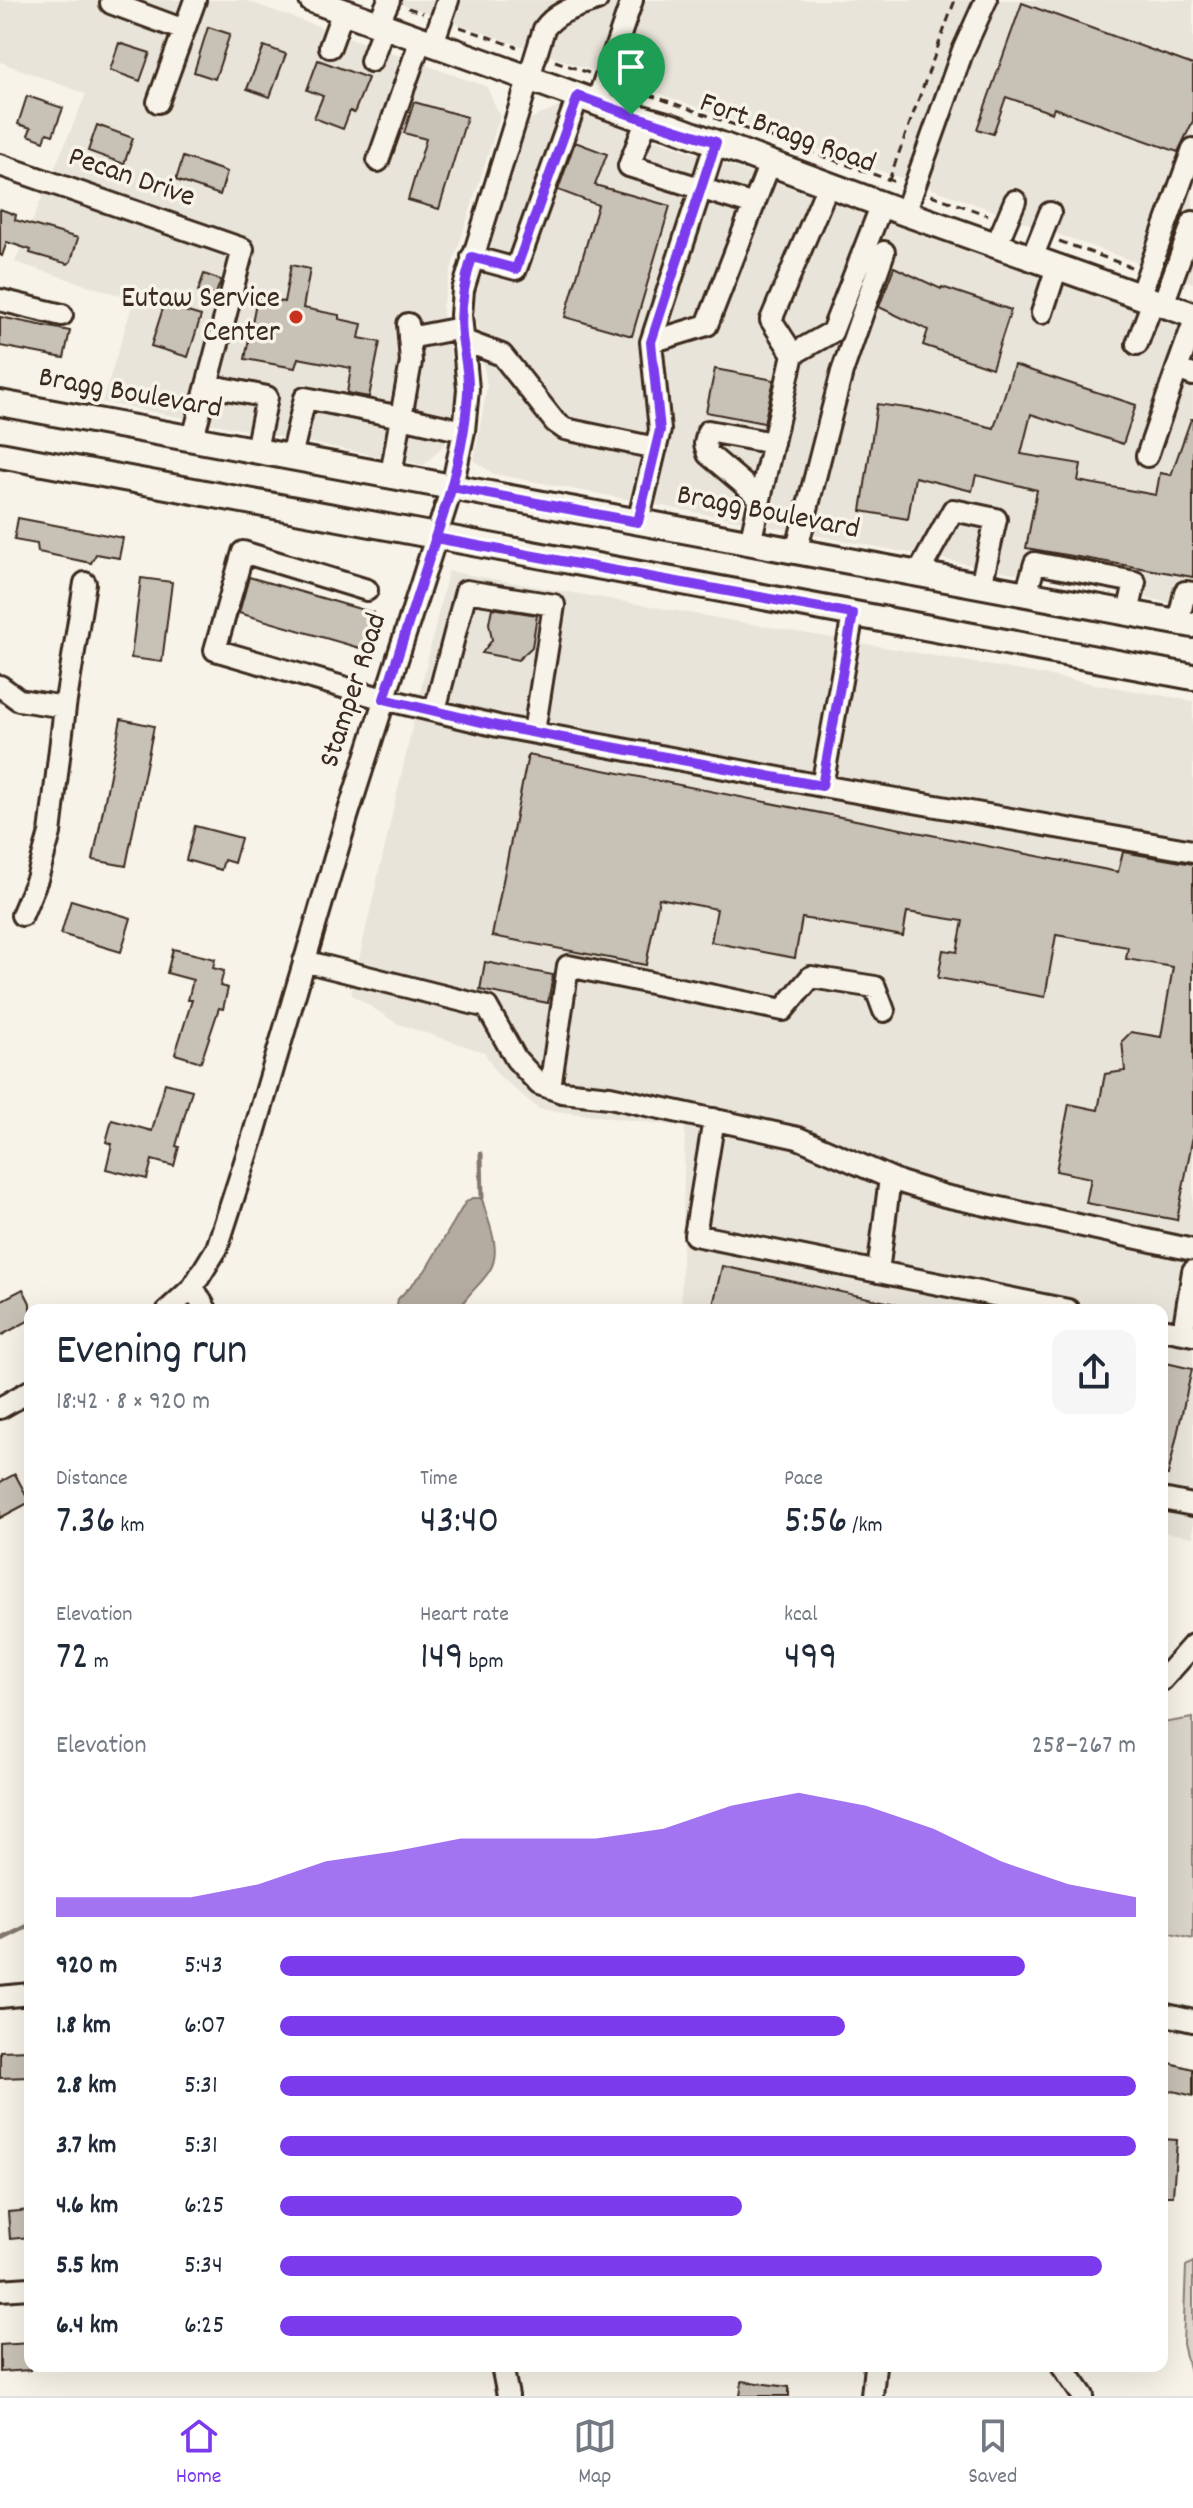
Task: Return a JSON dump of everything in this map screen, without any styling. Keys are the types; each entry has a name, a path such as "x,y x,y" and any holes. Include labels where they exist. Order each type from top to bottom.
{"main road":[{"name":"Fort Bragg Road","path":"312,0 1193,315"},
{"name":"Bragg Boulevard","path":"0,403 1186,624"},
{"path":"0,455 1193,677"}],"street":[{"path":"112,0 111,3 184,30"},
{"path":"158,102 195,0"},
{"path":"371,61 388,0"},
{"path":"378,161 427,41 441,20 448,0"},
{"name":"Stamper Road","path":"175,1304 193,1287 217,1248 384,699 452,487 464,431 468,389 462,334 463,290 544,29 552,18 597,0"},
{"path":"472,257 516,269 588,99 605,79 632,0"},
{"path":"905,213 962,53 986,0"},
{"path":"330,47 343,11"},
{"path":"647,119 629,166 754,205"},
{"path":"638,522 660,430 651,342 716,142"},
{"path":"1152,301 1149,273 1193,149"},
{"path":"651,342 707,325 770,163"},
{"name":"Pecan Drive","path":"0,165 243,249 207,385"},
{"path":"750,543 793,354 771,320 828,185"},
{"path":"996,246 1015,201"},
{"path":"793,354 832,332 882,204"},
{"path":"1032,258 1050,213"},
{"path":"1137,344 1152,301 1193,222"},
{"path":"796,552 842,372 884,252"},
{"path":"1042,313 1057,267"},
{"path":"0,300 62,315"},
{"path":"837,319 859,325"},
{"path":"1147,456 1185,372 1193,325"},
{"path":"391,475 411,362 408,331 462,334 502,355 555,422 565,429 656,448"},
{"path":"193,438 207,385 267,397 256,450"},
{"path":"291,457 305,398 464,431"},
{"path":"760,498 708,454 705,444 708,431 773,443"},
{"path":"918,574 953,510 996,519 981,586"},
{"path":"367,590 243,552 215,650 384,699 498,726 1193,851"},
{"path":"22,915 37,879 50,833 65,707 85,583"},
{"path":"435,710 466,591 554,605 534,732"},
{"path":"1186,624 1185,592 1193,593"},
{"path":"822,786 853,614"},
{"path":"0,686 19,700 65,707"},
{"path":"304,961 487,1007 516,1059 539,1084 562,1092 610,1097 798,1138 890,1178 945,1196 1193,1250"},
{"path":"550,1088 568,966 783,1010 811,977 875,987 884,1011"},
{"path":"714,1119 695,1235 1038,1304"},
{"path":"878,1272 890,1178"},
{"path":"1168,1330 1188,1334 1193,1271"},
{"path":"193,1287 203,1304"},
{"path":"0,1408 24,1394"},
{"path":"1168,1500 1193,1503"},
{"path":"1168,1673 1193,1645"},
{"path":"0,1997 24,1995"},
{"path":"1168,2015 1193,2021"},
{"path":"0,2290 24,2288"},
{"path":"503,2372 508,2396"},
{"path":"872,2396 874,2372"},
{"path":"1066,2372 1083,2396"}],"path":[{"path":"388,0 1006,222"},
{"path":"889,180 955,0"},
{"path":"1041,234 1149,273"}],"shaded area":[{"path":"0,0 244,0 487,87 500,117 442,306 456,388 448,441 424,465 102,402 134,300 15,262 86,94 0,62"},
{"path":"390,0 1193,0 1193,283 950,195"},
{"path":"562,106 1193,331 1193,607 494,474 474,461 487,386 473,305 525,121"},
{"path":"448,571 1193,701 1193,1537 1168,1533 1168,1304 681,1304 685,1127 539,1109 497,1074 484,1052 398,1024 351,994"},
{"path":"472,1198 482,1198 495,1252 490,1270 463,1304 397,1304 398,1299 425,1271 465,1203"},
{"path":"1193,1718 1193,1939 1168,1933 1168,1722"},
{"path":"1193,2262 1193,2385 1183,2344 1186,2266"}],"building":[{"path":"1022,3 1193,65 1193,121 1178,152 1054,108 1052,113 1006,97 993,134 977,129"},
{"path":"208,27 230,34 215,79 194,72"},
{"path":"119,43 150,53 140,81 110,70"},
{"path":"264,46 286,54 270,97 247,89"},
{"path":"318,60 368,78 354,113 350,111 343,129 314,118 323,96 307,90"},
{"path":"27,96 63,108 53,135 47,133 44,141 28,135 31,128 18,124"},
{"path":"414,102 467,117 439,209 408,200 426,139 404,133"},
{"path":"97,125 133,138 124,164 88,151"},
{"path":"575,142 607,154 595,185 670,206 632,336 565,317 598,205 558,190"},
{"path":"183,157 227,172 220,195 176,180"},
{"path":"0,209 16,215 15,220 78,238 71,261 68,264 30,253 31,250 7,242 0,255"},
{"name":"Eutaw Service Center","path":"291,265 310,269 303,308 339,315 339,319 362,324 359,338 380,342 369,397 347,393 351,368 298,358 295,368 245,359 257,297 284,302"},
{"path":"894,267 941,289 1011,310 992,368 923,345 928,330 879,307"},
{"path":"204,274 221,280 215,296 198,291"},
{"path":"164,305 201,316 188,357 151,346"},
{"path":"0,317 70,331 64,358 0,346"},
{"path":"1014,365 1136,405 1123,444 1031,414 1021,454 1081,464 1078,481 1156,495 1160,473 1171,475 1193,419 1193,577 1026,548 1037,490 976,475 972,491 915,477 908,519 861,511 877,404 921,410 994,428"},
{"path":"715,369 774,380 764,423 706,412"},
{"path":"18,518 123,538 119,558 96,554 91,563 38,552 37,544 14,540"},
{"path":"249,577 374,613 363,649 239,613"},
{"path":"141,578 172,582 162,662 131,658"},
{"path":"492,608 537,615 532,647 518,660 482,653 492,640 489,623"},
{"path":"121,719 154,726 126,866 93,860"},
{"path":"528,755 1118,872 1123,852 1193,864 1193,1136 1177,1220 1086,1203 1091,1178 1056,1171 1069,1104 1098,1110 1105,1074 1125,1071 1122,1041 1131,1032 1161,1037 1173,967 1126,959 1128,947 1056,935 1045,997 938,978 943,950 957,952 963,921 907,912 903,936 802,918 795,958 711,942 717,909 659,898 646,965 492,936"},
{"path":"195,826 241,838 234,863 224,860 221,870 186,860"},
{"path":"71,900 131,918 121,952 61,934"},
{"path":"173,949 215,959 213,968 224,971 220,986 228,988 223,1009 219,1008 201,1062 175,1054 192,1000 188,1000 193,980 167,973"},
{"path":"485,962 553,975 548,1003 480,990"},
{"path":"165,1083 192,1090 176,1146 179,1147 174,1166 152,1160 147,1179 106,1169 112,1144 106,1142 112,1120 152,1131"},
{"path":"722,1266 896,1304 713,1304"},
{"path":"23,1289 30,1304 24,1304 24,1323 0,1336 0,1301"},
{"path":"1168,1363 1192,1369 1168,1475"},
{"path":"15,1474 24,1491 24,1505 0,1518 0,1482"},
{"path":"24,2050 24,2077 0,2078 0,2051"},
{"path":"1170,2063 1193,2069 1193,2096 1168,2090"},
{"path":"1168,2139 1177,2140 1173,2196 1168,2196"},
{"path":"24,2211 24,2238 10,2239 8,2212"},
{"path":"24,2343 24,2370 0,2372 0,2345"},
{"path":"742,2381 789,2387 789,2396 740,2396"}],"waterway":[{"path":"481,1154 482,1198"},
{"path":"0,1940 24,1928"}],"place":[{"name":"Eutaw Service Center","path":"296,317"}],"route":[{"path":"631,115 578,96 516,269 472,257 463,290 461,315 468,389 464,431 452,487 444,512 384,699 498,726 822,786 853,614 435,538 452,487 638,522 660,430 651,342 716,142 631,115"}]}
